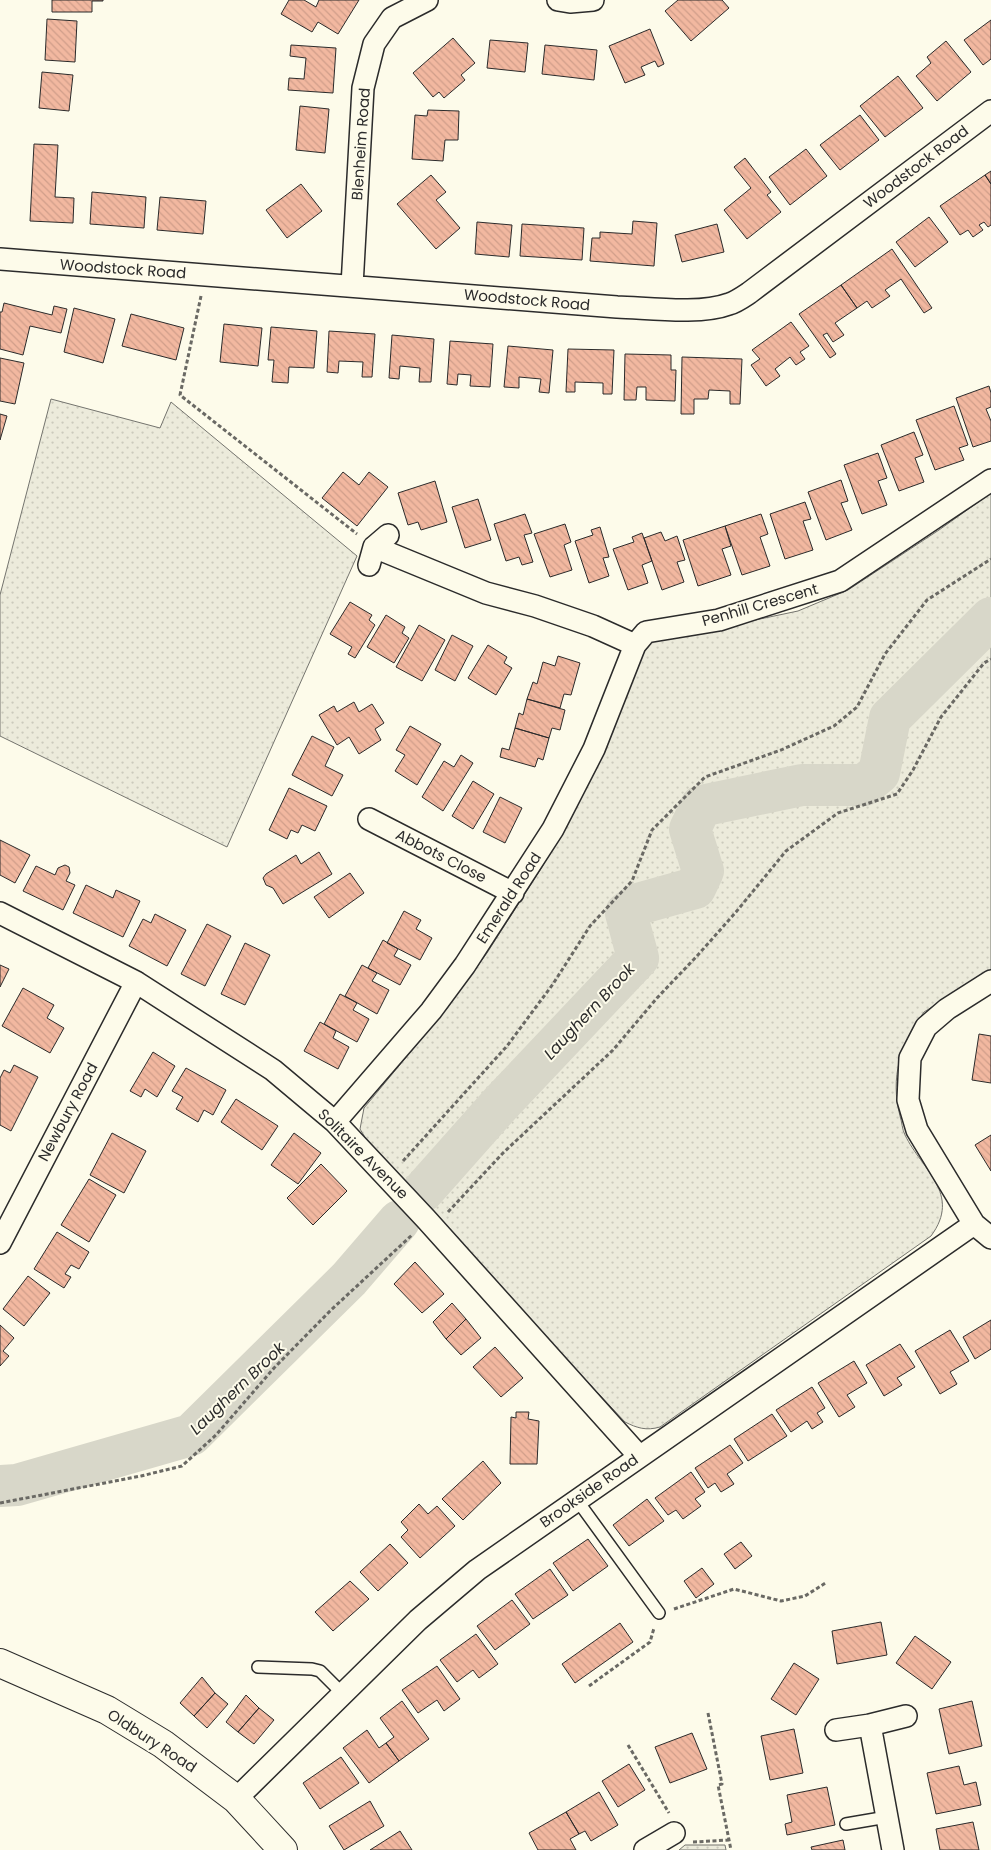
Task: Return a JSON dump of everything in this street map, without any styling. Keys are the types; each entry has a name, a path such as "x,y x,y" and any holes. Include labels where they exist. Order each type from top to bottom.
{"street":[{"name":"Blenheim Road","path":"352,286 363,88 374,44 392,18 426,0"},
{"path":"558,0 570,2 593,0"},
{"name":"Woodstock Road","path":"0,259 617,307 712,309 730,304 749,293 991,111"},
{"name":"Penhill Crescent","path":"635,645 646,632 720,620 840,581 991,480"},
{"path":"377,549 486,593 535,606 593,626 635,645"},
{"name":"Emerald Road","path":"335,1122 431,1010 465,965 513,893 553,829 594,748 635,645"},
{"name":"Abbots Close","path":"369,819 513,893"},
{"name":"Solitaire Avenue","path":"0,912 136,982 273,1070 335,1122 430,1223 639,1456"},
{"path":"991,981 947,1009 926,1027 910,1058 908,1100 917,1130 974,1224 991,1238"},
{"name":"Newbury Road","path":"0,1243 136,982"},
{"name":"Brookside Road","path":"236,1799 418,1620 477,1570 974,1224"},
{"name":"Oldbury Road","path":"0,1663 107,1710 163,1744 236,1799 283,1850"},
{"path":"836,1730 870,1725 906,1716"},
{"path":"870,1725 893,1850"},
{"path":"645,1850 677,1831"}],"lane":[{"path":"576,1500 659,1613"},
{"path":"258,1667 320,1671 344,1694"},
{"path":"846,1824 887,1817"}],"path":[{"path":"205,275 180,395 377,549"},
{"path":"388,1179 506,1046 553,984 590,926 632,881 652,830 705,777 781,750 834,726 857,707 885,654 928,600 991,559"},
{"path":"430,1223 613,1050 657,998 736,912 786,851 838,813 897,794 913,770 941,717 984,663 991,659"},
{"path":"0,1503 141,1476 182,1466 216,1435 274,1368 312,1329 401,1245"},
{"path":"589,1686 650,1642 659,1613 734,1589 781,1601 805,1596 827,1582"},
{"path":"708,1713 722,1784 718,1785 731,1850"},
{"path":"628,1745 677,1831 729,1840"}],"shaded area":[{"path":"51,399 160,428 171,402 357,556 227,847 0,736 0,595"},
{"path":"991,493 991,970 924,1012 903,1049 899,1062 896,1088 897,1102 905,1135 929,1171 941,1195 942,1207 939,1221 931,1236 660,1427 646,1429 634,1426 625,1422 439,1223 369,1144 360,1129 364,1108 447,1008 487,953 542,867 561,834 646,643 798,611 848,590"},
{"path":"685,1845 725,1845 726,1850 679,1850"}],"building":[{"path":"52,0 103,1 92,1 92,12 52,12"},
{"path":"289,0 304,0 316,7 319,0 359,0 338,34 318,22 312,32 281,14"},
{"path":"678,0 722,0 729,8 691,41 665,11"},
{"path":"47,19 77,21 75,62 45,60"},
{"path":"991,20 991,59 983,65 964,40"},
{"path":"650,29 664,64 658,67 655,61 641,67 645,75 625,83 609,46"},
{"path":"453,38 475,63 461,75 465,80 444,98 439,92 433,97 413,73"},
{"path":"490,40 528,43 525,72 487,68"},
{"path":"946,41 971,72 937,101 916,76 931,63 927,57"},
{"path":"291,45 336,48 333,93 288,90 289,78 304,79 306,58 290,56"},
{"path":"545,45 597,50 594,80 542,74"},
{"path":"42,72 73,75 69,111 39,108"},
{"path":"898,76 923,108 885,137 860,106"},
{"path":"300,106 329,109 325,153 296,150"},
{"path":"428,110 459,111 458,140 445,140 443,161 412,159 415,115 427,116"},
{"path":"860,115 879,140 840,170 820,145"},
{"path":"34,144 58,145 55,197 74,198 73,223 30,221"},
{"path":"806,149 827,176 790,205 769,177"},
{"path":"745,158 771,192 767,195 781,212 747,239 724,210 751,188 734,167"},
{"path":"991,171 991,184 985,175"},
{"path":"431,175 446,192 436,200 460,228 436,249 397,204"},
{"path":"985,175 991,184 991,225 988,227 984,222 979,225 983,230 973,237 968,230 960,235 940,206"},
{"path":"301,184 322,211 287,238 266,210"},
{"path":"92,192 146,197 144,228 90,224"},
{"path":"160,197 206,201 203,234 157,230"},
{"path":"929,217 948,242 915,267 896,242"},
{"path":"633,221 657,223 654,266 590,261 592,238 600,238 600,232 632,234"},
{"path":"477,222 512,225 509,257 475,254"},
{"path":"522,224 584,228 582,260 520,256"},
{"path":"717,224 724,252 682,262 675,235"},
{"path":"892,249 932,308 924,313 901,279 885,290 890,296 872,308 867,301 857,308 841,285"},
{"path":"841,285 857,308 835,323 844,335 833,342 827,333 823,335 836,354 830,358 799,314"},
{"path":"4,303 52,315 54,306 67,309 61,333 30,326 23,355 0,349 0,312 2,312"},
{"path":"74,308 115,319 103,363 64,352"},
{"path":"131,314 184,328 176,360 122,346"},
{"path":"791,322 809,346 800,352 805,359 796,365 790,357 775,369 780,376 766,386 751,365 760,359 752,350"},
{"path":"224,324 262,328 258,366 220,362"},
{"path":"271,327 317,331 314,368 289,367 288,383 272,382 274,360 268,360"},
{"path":"329,331 375,334 372,377 362,377 363,362 339,361 338,373 327,372"},
{"path":"392,335 434,339 431,382 419,382 420,368 400,366 399,379 389,378"},
{"path":"450,341 493,344 490,387 470,386 471,375 458,374 457,385 447,384"},
{"path":"508,346 553,350 549,393 539,392 541,379 519,377 519,388 504,387"},
{"path":"568,349 614,350 612,394 603,394 603,383 575,382 575,392 566,392"},
{"path":"625,354 671,355 671,370 676,370 675,401 646,400 646,387 637,387 636,400 624,400"},
{"path":"682,357 742,359 740,404 730,404 730,391 709,390 708,399 694,399 694,414 681,414"},
{"path":"0,358 24,363 15,404 0,401"},
{"path":"989,386 991,407 986,409 991,421 991,441 973,447 956,398"},
{"path":"954,406 968,445 959,448 964,460 935,470 916,420"},
{"path":"0,414 7,416 0,440"},
{"path":"914,432 923,455 915,458 924,482 899,491 881,445"},
{"path":"878,453 887,478 878,481 887,505 862,514 844,465"},
{"path":"343,472 359,485 369,472 388,487 357,526 322,498"},
{"path":"841,480 848,501 841,503 852,530 826,540 808,492"},
{"path":"435,481 447,522 421,530 418,522 408,525 398,493"},
{"path":"478,499 491,540 465,548 452,507"},
{"path":"805,502 811,519 803,521 813,550 785,559 770,514"},
{"path":"525,514 532,533 524,535 533,562 522,565 519,557 506,561 494,524"},
{"path":"761,514 768,534 760,537 770,566 742,575 725,526"},
{"path":"565,524 571,542 564,545 572,570 550,577 534,534"},
{"path":"725,526 731,546 722,549 731,575 698,586 683,540"},
{"path":"600,527 609,557 603,558 609,576 589,583 575,541 593,535 591,530"},
{"path":"661,532 665,541 677,536 685,560 677,562 684,582 662,590 644,538"},
{"path":"642,533 652,561 642,565 648,583 628,590 613,549 634,542 632,537"},
{"path":"350,602 372,615 369,620 375,625 355,658 348,654 352,647 330,634"},
{"path":"386,615 405,627 402,633 409,638 394,663 367,647"},
{"path":"419,625 445,640 422,681 396,667"},
{"path":"452,635 473,646 455,681 435,670"},
{"path":"488,645 507,657 504,663 512,668 496,695 468,678"},
{"path":"558,656 580,663 571,695 564,694 560,708 527,699 533,682 537,684 543,662 555,666"},
{"path":"527,699 565,710 560,730 552,728 549,738 515,728 519,713 523,715"},
{"path":"354,702 359,712 372,704 384,723 375,729 381,740 359,754 349,737 337,745 319,715 334,706 337,712"},
{"path":"410,726 441,744 417,785 395,771 405,755 396,750"},
{"path":"515,728 549,738 543,760 538,758 535,767 500,757 502,748 509,750"},
{"path":"312,736 334,747 325,766 343,775 332,796 292,775"},
{"path":"461,755 473,763 443,811 422,797 444,761 454,767"},
{"path":"473,781 494,794 473,829 452,816"},
{"path":"289,788 327,806 315,831 302,825 298,833 291,830 287,839 269,830"},
{"path":"500,797 522,808 505,843 483,832"},
{"path":"0,840 30,855 15,883 0,875"},
{"path":"319,852 332,874 283,904 273,888 266,885 263,878 266,874 296,855 301,864"},
{"path":"65,865 69,867 70,873 66,881 75,885 63,910 23,891 36,866 55,875 58,868"},
{"path":"350,873 364,893 329,918 314,897"},
{"path":"86,885 113,898 116,890 140,901 123,937 73,913"},
{"path":"404,911 421,920 416,929 432,938 420,960 387,943"},
{"path":"155,914 186,930 167,966 129,946 143,919 151,923"},
{"path":"207,924 231,936 205,986 181,974"},
{"path":"383,940 398,949 394,956 411,965 400,985 368,968"},
{"path":"245,943 270,955 245,1005 221,994"},
{"path":"0,965 9,969 0,987"},
{"path":"362,965 377,973 372,981 389,990 377,1014 345,996"},
{"path":"23,988 54,1005 47,1018 64,1028 50,1053 2,1026"},
{"path":"340,994 357,1003 353,1010 369,1019 357,1042 324,1024"},
{"path":"320,1022 336,1031 333,1038 349,1047 338,1069 304,1051"},
{"path":"979,1034 991,1036 991,1083 972,1080"},
{"path":"153,1052 175,1066 157,1097 145,1089 141,1097 130,1091"},
{"path":"14,1065 38,1077 11,1131 0,1125 0,1078 4,1070 10,1073"},
{"path":"186,1068 226,1090 213,1115 204,1110 198,1122 176,1109 183,1097 172,1091"},
{"path":"236,1099 278,1126 262,1150 221,1122"},
{"path":"112,1133 146,1151 124,1193 90,1175"},
{"path":"294,1133 321,1153 298,1184 271,1165"},
{"path":"991,1135 991,1171 975,1145"},
{"path":"321,1164 347,1191 313,1225 287,1198"},
{"path":"89,1179 116,1195 89,1242 61,1225"},
{"path":"57,1232 89,1252 79,1269 71,1265 65,1274 71,1277 64,1288 34,1269"},
{"path":"415,1262 444,1294 422,1313 394,1284"},
{"path":"28,1276 50,1293 24,1326 3,1309"},
{"path":"452,1303 466,1319 446,1339 433,1322"},
{"path":"466,1319 481,1338 461,1355 446,1339"},
{"path":"991,1320 991,1349 975,1359 963,1337"},
{"path":"0,1325 14,1338 3,1351 9,1356 0,1366"},
{"path":"950,1330 969,1361 950,1372 957,1384 940,1394 915,1351"},
{"path":"900,1344 915,1367 897,1378 902,1385 884,1396 866,1365"},
{"path":"495,1347 523,1378 501,1397 473,1367"},
{"path":"854,1361 867,1383 847,1395 855,1407 839,1417 818,1383"},
{"path":"812,1387 825,1408 817,1413 823,1422 812,1429 807,1421 791,1432 776,1410"},
{"path":"516,1412 529,1412 528,1419 539,1421 537,1464 510,1464 511,1417 516,1418"},
{"path":"772,1414 787,1436 748,1461 734,1439"},
{"path":"730,1445 743,1463 727,1474 734,1484 721,1492 715,1483 708,1488 695,1468"},
{"path":"483,1461 501,1483 463,1520 442,1499"},
{"path":"691,1472 705,1492 695,1499 701,1506 683,1519 676,1510 668,1515 655,1498"},
{"path":"647,1499 664,1521 629,1546 613,1525"},
{"path":"419,1504 428,1514 437,1506 455,1526 420,1558 401,1537 408,1530 401,1522"},
{"path":"588,1539 608,1566 573,1591 553,1563"},
{"path":"741,1542 752,1556 735,1569 724,1554"},
{"path":"390,1544 408,1563 378,1591 360,1572"},
{"path":"702,1568 714,1584 696,1598 684,1581"},
{"path":"550,1569 568,1595 533,1619 515,1594"},
{"path":"350,1581 369,1599 333,1631 315,1612"},
{"path":"512,1600 530,1624 495,1650 477,1626"},
{"path":"881,1622 887,1655 837,1664 832,1631"},
{"path":"620,1623 633,1642 575,1683 562,1664"},
{"path":"476,1634 498,1664 479,1678 473,1670 457,1682 440,1660"},
{"path":"915,1636 951,1662 932,1689 896,1663"},
{"path":"794,1663 819,1679 796,1715 771,1699"},
{"path":"437,1666 460,1699 444,1711 437,1700 418,1713 402,1690"},
{"path":"202,1677 215,1693 194,1716 180,1703"},
{"path":"215,1693 228,1704 207,1728 194,1716"},
{"path":"246,1695 259,1708 238,1732 226,1722"},
{"path":"402,1701 429,1739 399,1761 386,1743 394,1737 380,1718"},
{"path":"972,1701 982,1746 949,1754 939,1709"},
{"path":"259,1708 274,1720 254,1744 238,1732"},
{"path":"794,1729 803,1773 770,1780 761,1736"},
{"path":"367,1730 379,1748 386,1743 399,1761 369,1783 343,1748"},
{"path":"692,1733 707,1769 670,1783 655,1747"},
{"path":"341,1757 359,1783 320,1809 303,1783"},
{"path":"629,1764 645,1790 618,1807 602,1781"},
{"path":"959,1766 964,1785 976,1782 981,1805 936,1814 927,1773"},
{"path":"827,1787 835,1825 787,1835 785,1824 792,1822 787,1795"},
{"path":"599,1792 618,1825 591,1841 585,1831 579,1834 566,1812"},
{"path":"370,1801 384,1826 344,1850 329,1826"},
{"path":"566,1812 579,1834 570,1839 576,1850 538,1850 529,1833"},
{"path":"973,1822 979,1850 940,1850 936,1829"},
{"path":"400,1831 412,1850 370,1850"},
{"path":"843,1840 845,1850 812,1850 811,1847"}],"waterway":[{"name":"Laughern Brook","path":"423,1191 501,1103 638,958 626,913 638,904 695,888 703,871 690,829 701,806 802,785 864,785 879,773 890,718 991,618"},
{"name":"Laughern Brook","path":"0,1486 17,1485 191,1435 349,1279 399,1221"}]}
